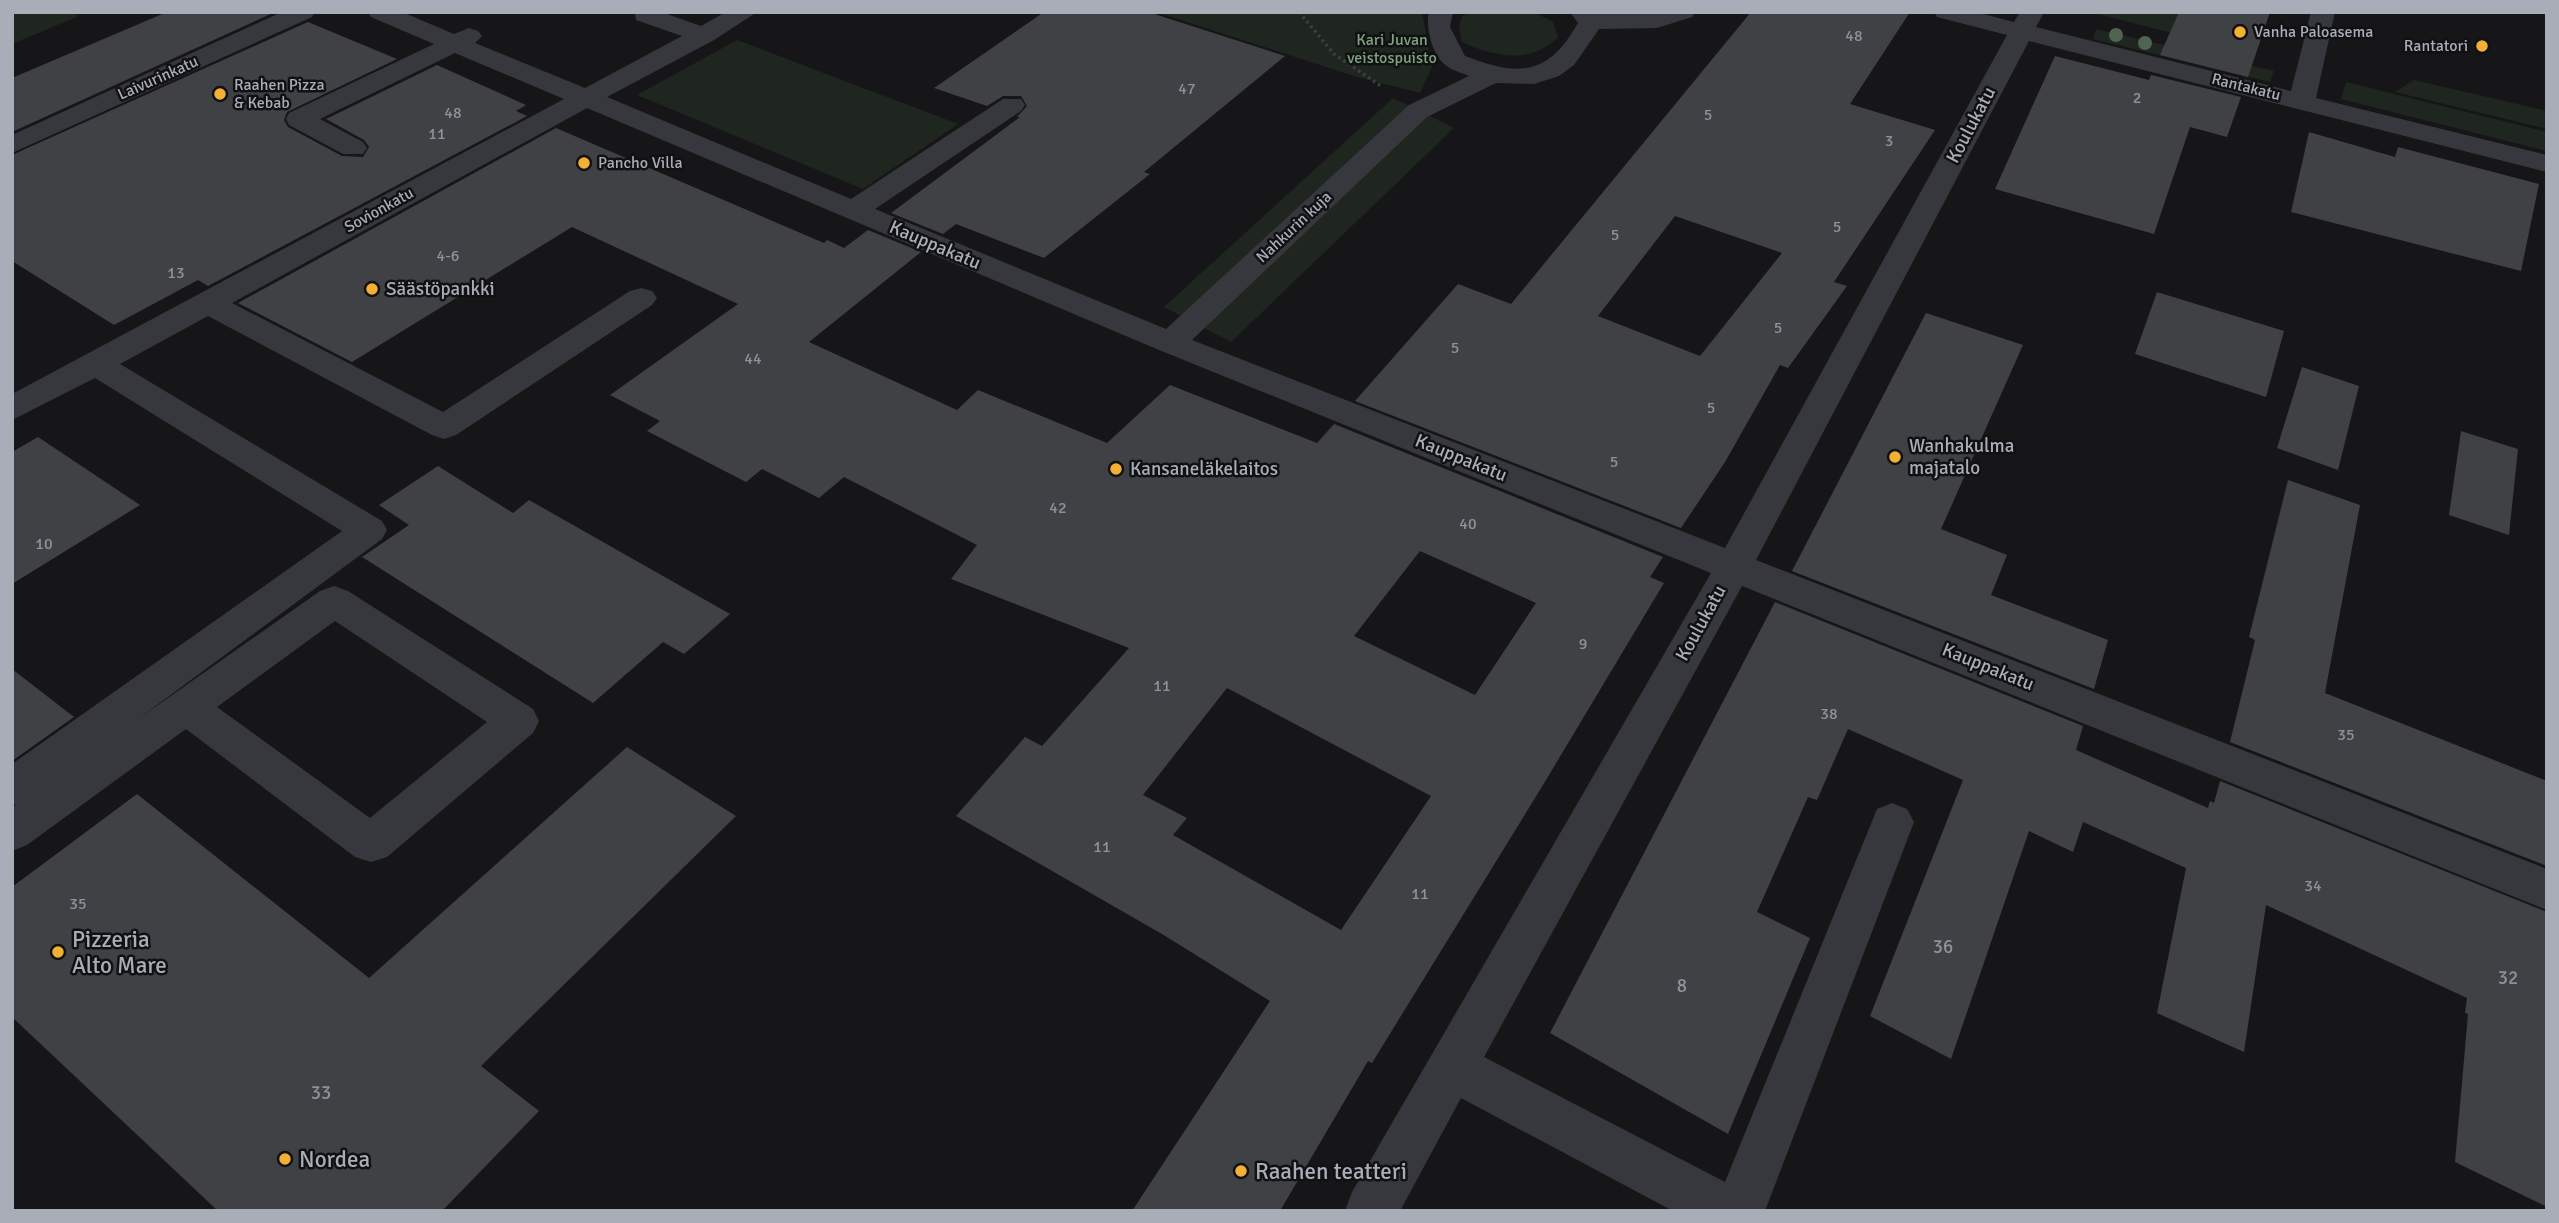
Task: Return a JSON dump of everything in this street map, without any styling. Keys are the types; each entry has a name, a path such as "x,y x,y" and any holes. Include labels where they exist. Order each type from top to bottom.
{"street":[{"name":"Laivurinkatu","path":"12,145 303,12"},
{"name":"Kauppakatu","path":"380,12 466,37 584,99 1170,342 2547,891"},
{"name":"Sovionkatu","path":"12,409 746,12"},
{"path":"1441,12 1438,27 1455,61 1489,76 1523,80 1561,64 1581,44 1586,17 1643,22 1683,12"},
{"name":"Rantakatu","path":"1946,12 2027,22 2302,102 2547,164"},
{"path":"2302,102 2323,12"},
{"path":"645,15 705,35"},
{"name":"Koulukatu","path":"1371,1211 1734,566 2027,22"},
{"path":"353,148 299,119 466,37"},
{"name":"Nahkurin kuja","path":"1170,342 1418,111 1489,76"},
{"path":"852,211 1012,105"},
{"path":"208,303 444,426 641,298"},
{"path":"12,788 369,530 96,364"},
{"path":"12,832 334,601 518,720 371,843 186,708"},
{"path":"1739,1211 1892,822"},
{"path":"1452,1067 1727,1211"}],"path":[{"path":"1299,12 1334,54 1418,111"}],"green space":[{"path":"12,12 72,12 79,16 12,44"},
{"name":"Kari Juvan veistospuisto","path":"1156,12 1422,12 1432,67 1420,93 1357,77"},
{"path":"1471,12 1534,12 1553,22 1558,37 1536,52 1524,55 1512,56 1487,51 1462,42 1459,27 1462,16"},
{"path":"2090,12 2179,12 2176,22 2260,43 2254,54"},
{"path":"2096,29 2274,71 2270,82 2093,39"},
{"path":"737,40 958,124 863,189 637,95"},
{"path":"2414,80 2547,111 2547,129 2395,92"},
{"path":"2346,82 2547,132 2547,151 2341,99"},
{"path":"1393,98 1454,128 1231,342 1164,307"}],"building":[{"path":"167,12 275,12 12,132 12,78"},
{"path":"1044,12 1148,12 1285,56 1144,172 1150,174 1044,258 956,224 943,234 891,213 1020,117 1017,117 1027,106 1021,96 1003,96 987,106 934,88"},
{"path":"1751,12 1910,12 1850,104 1935,130 1834,282 1847,286 1788,368 1780,365 1725,462 1681,528 1355,401 1458,284 1511,304","holes":["1675,216 1782,253 1700,356 1598,316"]},
{"path":"2179,12 2270,12 2248,77 2160,55"},
{"path":"308,22 397,59 287,112 284,120 288,127 342,156 363,157 369,147 364,140 326,119 437,65 526,105 516,111 527,116 208,286 198,280 114,325 12,261 12,155"},
{"path":"2055,56 2149,80 2151,75 2241,97 2227,137 2190,127 2154,234 1995,189"},
{"path":"556,128 824,243 827,240 844,248 868,230 921,252 809,342 957,410 978,390 1107,443 1170,385 1317,443 1334,424 1663,557 1650,577 1664,583 1372,1063 1368,1061 1280,1211 1132,1211 1270,1001 1162,934 956,816 1025,737 1042,746 1129,648 951,579 977,545 844,477 819,498 762,469 746,482 647,431 660,421 610,395 738,304 572,227 352,362 238,303","holes":["1420,551 1536,603 1475,695 1354,636","1227,688 1431,796 1341,930 1173,835 1187,818 1143,795"]},
{"path":"2309,132 2395,157 2398,147 2539,184 2521,271 2291,212"},
{"path":"2157,292 2284,331 2266,397 2135,354"},
{"path":"1926,313 2023,345 1941,529 2007,555 1991,595 2108,640 2094,689 1792,571"},
{"path":"2302,367 2359,386 2338,470 2277,448"},
{"path":"2461,431 2518,449 2509,535 2449,515"},
{"path":"38,437 140,505 12,584 12,452"},
{"path":"438,466 513,513 529,500 730,614 684,654 663,642 593,703 362,557 409,525 379,505"},
{"path":"2288,480 2360,505 2325,693 2547,781 2547,866 2230,742 2255,640 2249,637"},
{"path":"1775,602 2083,726 2076,750 2208,808 2210,801 2214,803 2220,781 2547,912 2547,1207 2455,1162 2468,1014 2465,1013 2467,998 2266,905 2244,1052 2157,1013 2186,868 2083,822 2073,852 2029,831 1951,1059 1870,1016 1963,780 1848,729 1817,800 1808,797 1757,912 1810,938 1728,1134 1550,1033"},
{"path":"12,669 74,717 12,761"},
{"path":"627,747 736,816 481,1066 539,1111 442,1211 218,1211 12,1017 12,887 137,794 369,978"}],"place":[{"name":"Vanha Paloasema","path":"2240,32"},
{"name":"Rantatori","path":"2482,46"},
{"name":"Raahen Pizza & Kebab","path":"220,94"},
{"name":"Pancho Villa","path":"584,163"},
{"name":"Säästöpankki","path":"372,289"},
{"name":"Wanhakulma majatalo","path":"1895,457"},
{"name":"Kansaneläkelaitos","path":"1116,469"},
{"name":"Pizzeria Alto Mare","path":"58,952"},
{"name":"Nordea","path":"285,1159"},
{"name":"Raahen teatteri","path":"1241,1171"}]}
